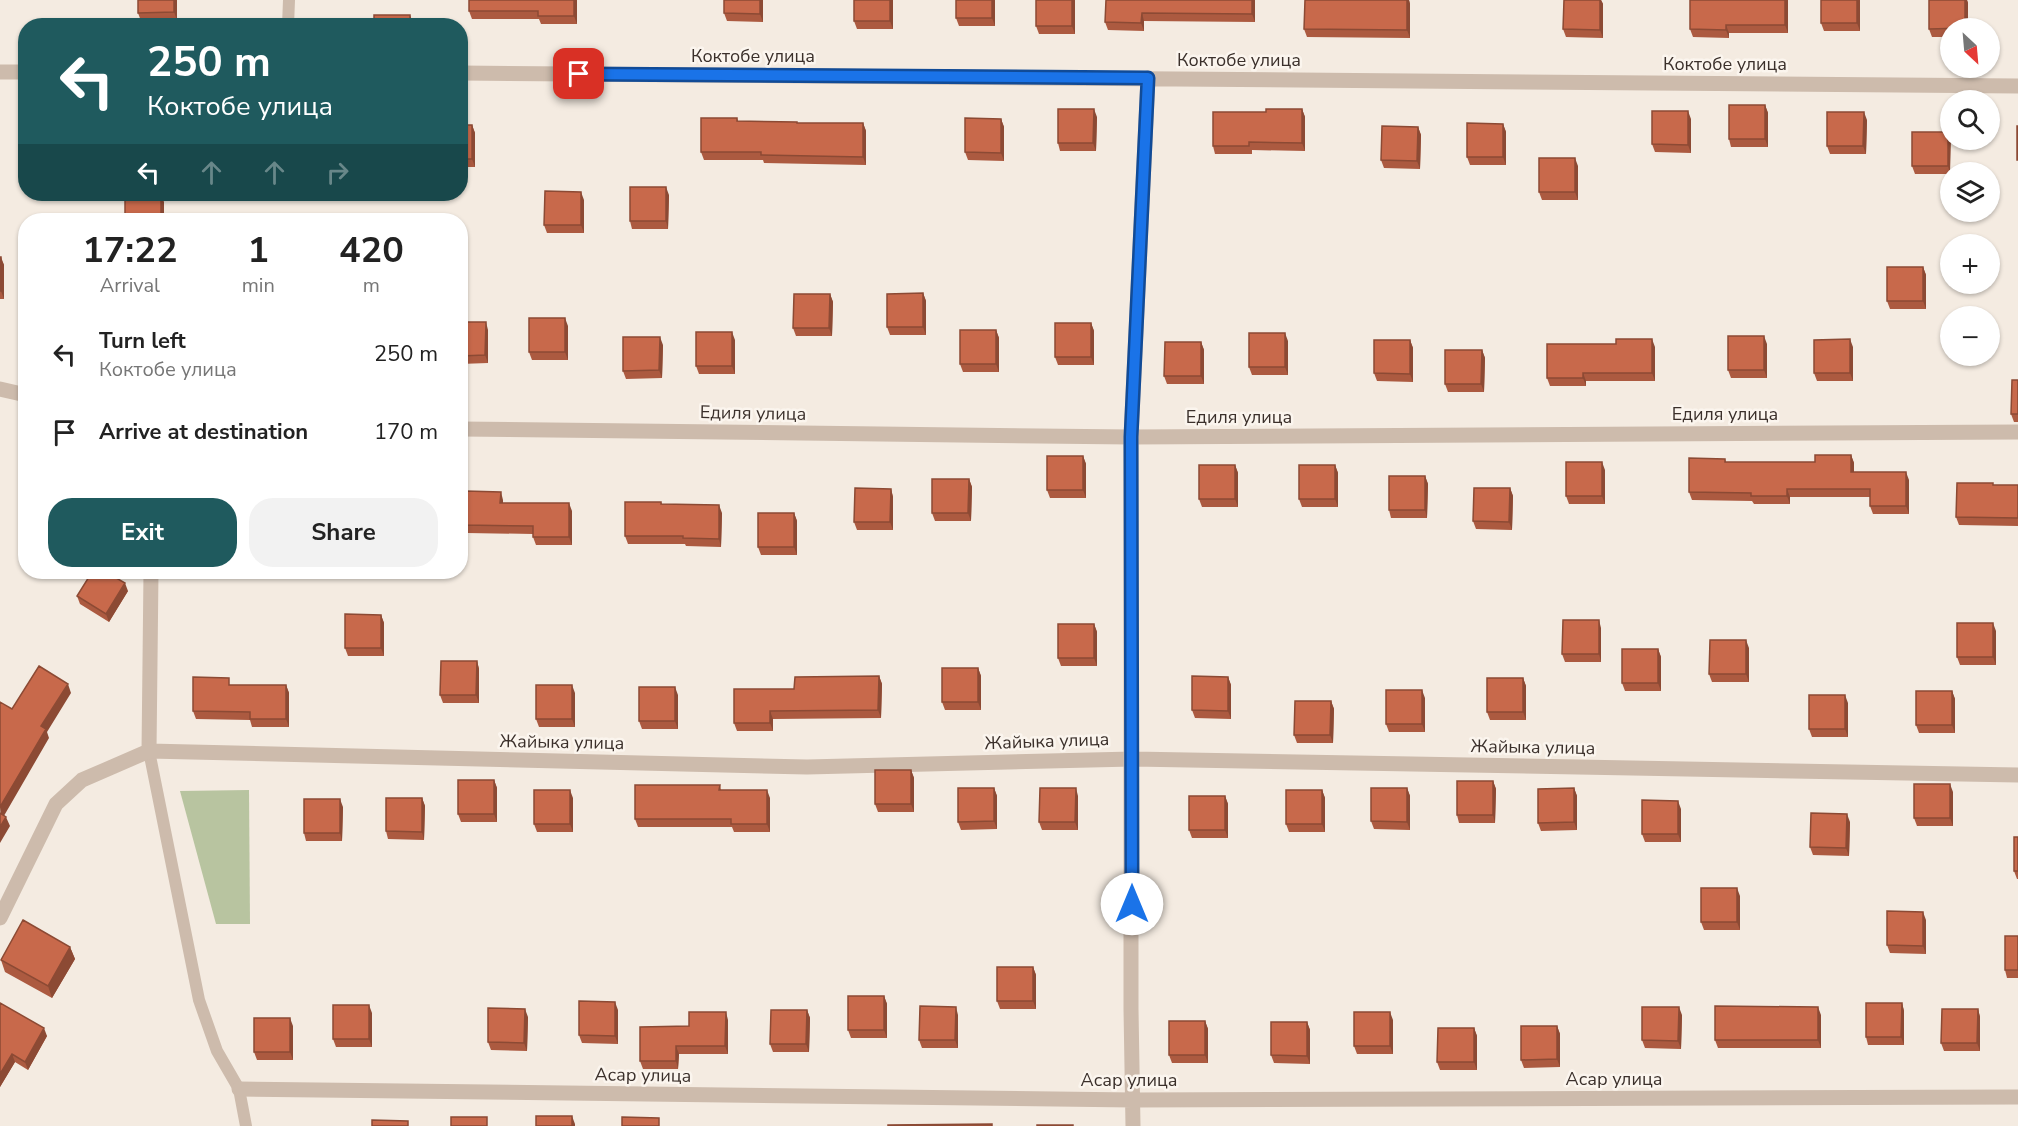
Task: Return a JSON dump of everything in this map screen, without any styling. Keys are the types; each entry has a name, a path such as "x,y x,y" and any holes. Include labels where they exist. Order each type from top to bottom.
{"street":[{"path":"0,72 18,72"},
{"name":"Коктобе улица","path":"468,73 2018,86"},
{"path":"1133,1126 1131,437 1148,78"},
{"path":"0,389 18,393"},
{"name":"Едиля улица","path":"468,429 1131,437 2018,432"},
{"path":"0,918 56,804 82,780 148,751 151,579"},
{"name":"Жайыка улица","path":"148,751 807,767 1132,759 2018,775"},
{"name":"Асар улица","path":"239,1089 1133,1100 2018,1097"}],"lane":[{"path":"288,18 289,0"},
{"path":"148,751 199,1000 217,1051 239,1089 246,1126"}],"green space":[{"path":"249,790 250,924 216,924 180,791"}],"building":[{"path":"138,0 174,0 174,12 138,13"},
{"path":"469,0 574,0 574,16 538,16 538,11 469,11"},
{"path":"724,0 760,0 760,14 724,13"},
{"path":"854,0 890,0 890,21 854,21"},
{"path":"956,0 992,0 992,18 956,18"},
{"path":"1036,0 1072,0 1072,26 1036,26"},
{"path":"1106,0 1252,0 1252,14 1142,13 1141,23 1105,22"},
{"path":"1305,0 1407,0 1407,30 1304,29"},
{"path":"1564,0 1600,0 1600,30 1563,29"},
{"path":"1690,0 1785,0 1785,25 1726,25 1726,30 1690,29"},
{"path":"1821,0 1857,0 1857,23 1821,23"},
{"path":"1929,0 1965,0 1965,18 1940,18 1940,29 1929,29"},
{"path":"374,15 410,15 410,18 374,18"},
{"path":"1729,105 1765,105 1765,139 1729,139"},
{"path":"1058,109 1094,109 1093,143 1058,143"},
{"path":"1266,109 1302,109 1302,143 1249,142 1249,146 1213,146 1213,112 1266,112"},
{"path":"1652,111 1688,111 1688,145 1652,144"},
{"path":"1827,112 1864,112 1863,146 1827,146"},
{"path":"701,118 737,118 737,121 797,123 863,123 863,157 761,155 761,152 701,152"},
{"path":"965,118 1001,119 1001,153 965,152"},
{"path":"1467,123 1503,124 1503,157 1467,157"},
{"path":"468,125 472,125 472,159 468,159"},
{"path":"1382,126 1418,127 1417,161 1381,160"},
{"path":"2018,126 2018,160 2017,160"},
{"path":"1912,132 1940,132 1940,150 1948,150 1948,162 1940,162 1940,166 1912,166"},
{"path":"1539,158 1575,158 1575,192 1539,192"},
{"path":"630,187 666,187 666,221 630,221"},
{"path":"545,191 581,192 581,225 544,225"},
{"path":"125,201 161,201 161,213 125,213"},
{"path":"1,257 1,291 0,291"},
{"path":"1887,267 1923,267 1923,301 1887,301"},
{"path":"923,293 923,327 887,327 887,294"},
{"path":"794,294 830,294 829,328 793,328"},
{"path":"529,318 565,318 565,352 529,352"},
{"path":"468,322 486,322 485,355 468,356"},
{"path":"1055,323 1091,323 1091,357 1055,357"},
{"path":"960,330 996,330 996,364 960,364"},
{"path":"696,332 732,332 732,366 696,366"},
{"path":"1249,333 1285,333 1285,367 1249,367"},
{"path":"1728,336 1764,336 1764,370 1728,370"},
{"path":"623,337 660,337 659,370 623,371"},
{"path":"1616,339 1652,339 1652,373 1583,373 1583,378 1547,378 1547,344 1616,344"},
{"path":"1850,339 1850,373 1814,373 1814,340"},
{"path":"1374,340 1410,340 1410,374 1374,373"},
{"path":"1165,342 1201,342 1201,376 1164,376"},
{"path":"1445,350 1482,350 1481,384 1445,384"},
{"path":"2012,380 2018,380 2018,414 2011,414"},
{"path":"1815,455 1851,455 1851,472 1906,472 1906,506 1870,506 1870,489 1787,489 1787,496 1689,492 1689,458 1725,459 1725,462 1815,462"},
{"path":"1047,456 1083,456 1083,490 1047,490"},
{"path":"1566,462 1602,462 1602,496 1566,496"},
{"path":"1199,465 1235,465 1235,499 1199,499"},
{"path":"1299,465 1335,465 1335,499 1299,499"},
{"path":"1389,476 1425,476 1425,510 1389,510"},
{"path":"932,479 969,479 968,513 932,513"},
{"path":"1957,483 2018,485 2018,518 1956,517"},
{"path":"855,488 891,489 890,522 854,522"},
{"path":"1474,488 1510,488 1509,522 1473,521"},
{"path":"468,491 501,492 500,503 569,503 569,537 533,537 533,526 468,525"},
{"path":"625,502 719,505 719,539 683,538 683,536 625,536"},
{"path":"758,513 794,513 794,547 758,547"},
{"path":"88,579 118,579 125,583 106,614 77,596"},
{"path":"345,614 381,615 381,648 345,648"},
{"path":"1563,620 1599,620 1599,654 1562,654"},
{"path":"1957,623 1993,623 1993,657 1957,657"},
{"path":"1058,624 1094,624 1094,658 1058,658"},
{"path":"1710,640 1746,640 1746,674 1709,674"},
{"path":"1622,649 1658,649 1658,683 1622,683"},
{"path":"441,661 477,661 476,695 440,695"},
{"path":"39,666 68,684 41,726 46,729 0,807 0,702 12,709"},
{"path":"942,668 978,668 978,702 942,702"},
{"path":"879,676 878,710 770,711 770,723 734,723 734,689 794,689 795,677"},
{"path":"1192,676 1228,677 1228,711 1192,710"},
{"path":"193,677 229,678 229,685 286,685 286,719 250,719 250,712 193,711"},
{"path":"1487,678 1523,678 1523,712 1487,712"},
{"path":"536,685 572,685 572,719 536,719"},
{"path":"639,687 675,687 675,721 639,721"},
{"path":"1386,690 1422,690 1422,724 1386,724"},
{"path":"1916,691 1952,691 1952,725 1916,725"},
{"path":"1809,695 1845,695 1845,729 1809,729"},
{"path":"1295,701 1331,701 1330,735 1294,735"},
{"path":"875,770 911,770 911,804 875,804"},
{"path":"458,780 494,780 494,814 458,814"},
{"path":"1457,781 1493,781 1493,815 1457,815"},
{"path":"1914,784 1950,784 1950,818 1914,818"},
{"path":"635,785 720,785 719,790 767,790 767,824 731,824 731,819 635,819"},
{"path":"958,788 994,788 994,821 958,822"},
{"path":"1040,788 1076,788 1075,822 1039,822"},
{"path":"1371,788 1407,788 1407,822 1371,821"},
{"path":"1574,788 1574,822 1538,823 1538,789"},
{"path":"534,790 570,790 570,824 534,824"},
{"path":"1286,790 1322,790 1322,824 1286,824"},
{"path":"1189,796 1225,796 1225,830 1189,830"},
{"path":"386,798 422,798 422,832 386,831"},
{"path":"304,799 340,799 340,833 304,833"},
{"path":"1642,800 1678,801 1678,834 1642,834"},
{"path":"0,813 6,817 0,827"},
{"path":"1811,813 1847,814 1846,848 1810,847"},
{"path":"2014,837 2018,837 2018,871 2014,871"},
{"path":"1701,888 1737,888 1737,922 1701,922"},
{"path":"1887,911 1923,912 1923,946 1887,945"},
{"path":"23,920 70,947 48,986 1,960"},
{"path":"2005,936 2018,936 2018,970 2005,970"},
{"path":"997,967 1033,967 1033,1001 997,1001"},
{"path":"848,996 884,996 884,1030 848,1030"},
{"path":"579,1001 615,1002 615,1036 579,1035"},
{"path":"0,1003 44,1028 25,1062 12,1054 0,1074"},
{"path":"1866,1003 1902,1003 1901,1037 1866,1037"},
{"path":"333,1005 369,1005 369,1039 333,1039"},
{"path":"920,1006 956,1007 955,1040 919,1040"},
{"path":"1715,1006 1818,1007 1818,1040 1715,1040"},
{"path":"1642,1007 1679,1007 1678,1041 1642,1040"},
{"path":"488,1008 525,1009 524,1043 488,1042"},
{"path":"1942,1009 1978,1009 1977,1043 1941,1043"},
{"path":"771,1010 807,1010 806,1044 770,1044"},
{"path":"689,1012 726,1012 725,1046 676,1046 676,1061 640,1061 640,1027 689,1026"},
{"path":"1354,1012 1390,1012 1390,1046 1354,1046"},
{"path":"254,1018 290,1018 290,1052 254,1052"},
{"path":"1169,1021 1205,1021 1205,1055 1169,1055"},
{"path":"1271,1022 1307,1022 1307,1056 1271,1055"},
{"path":"1521,1026 1557,1026 1557,1059 1521,1060"},
{"path":"1438,1028 1474,1028 1474,1062 1437,1062"},
{"path":"536,1116 572,1116 572,1126 536,1126"},
{"path":"451,1117 487,1117 487,1126 451,1126"},
{"path":"622,1117 659,1118 659,1126 622,1126"},
{"path":"372,1120 408,1121 408,1126 372,1126"},
{"path":"992,1124 992,1126 888,1126 888,1125"},
{"path":"1073,1125 1073,1126 1037,1126"}],"route":[{"path":"579,74 1148,78 1131,437 1132,904"}]}
